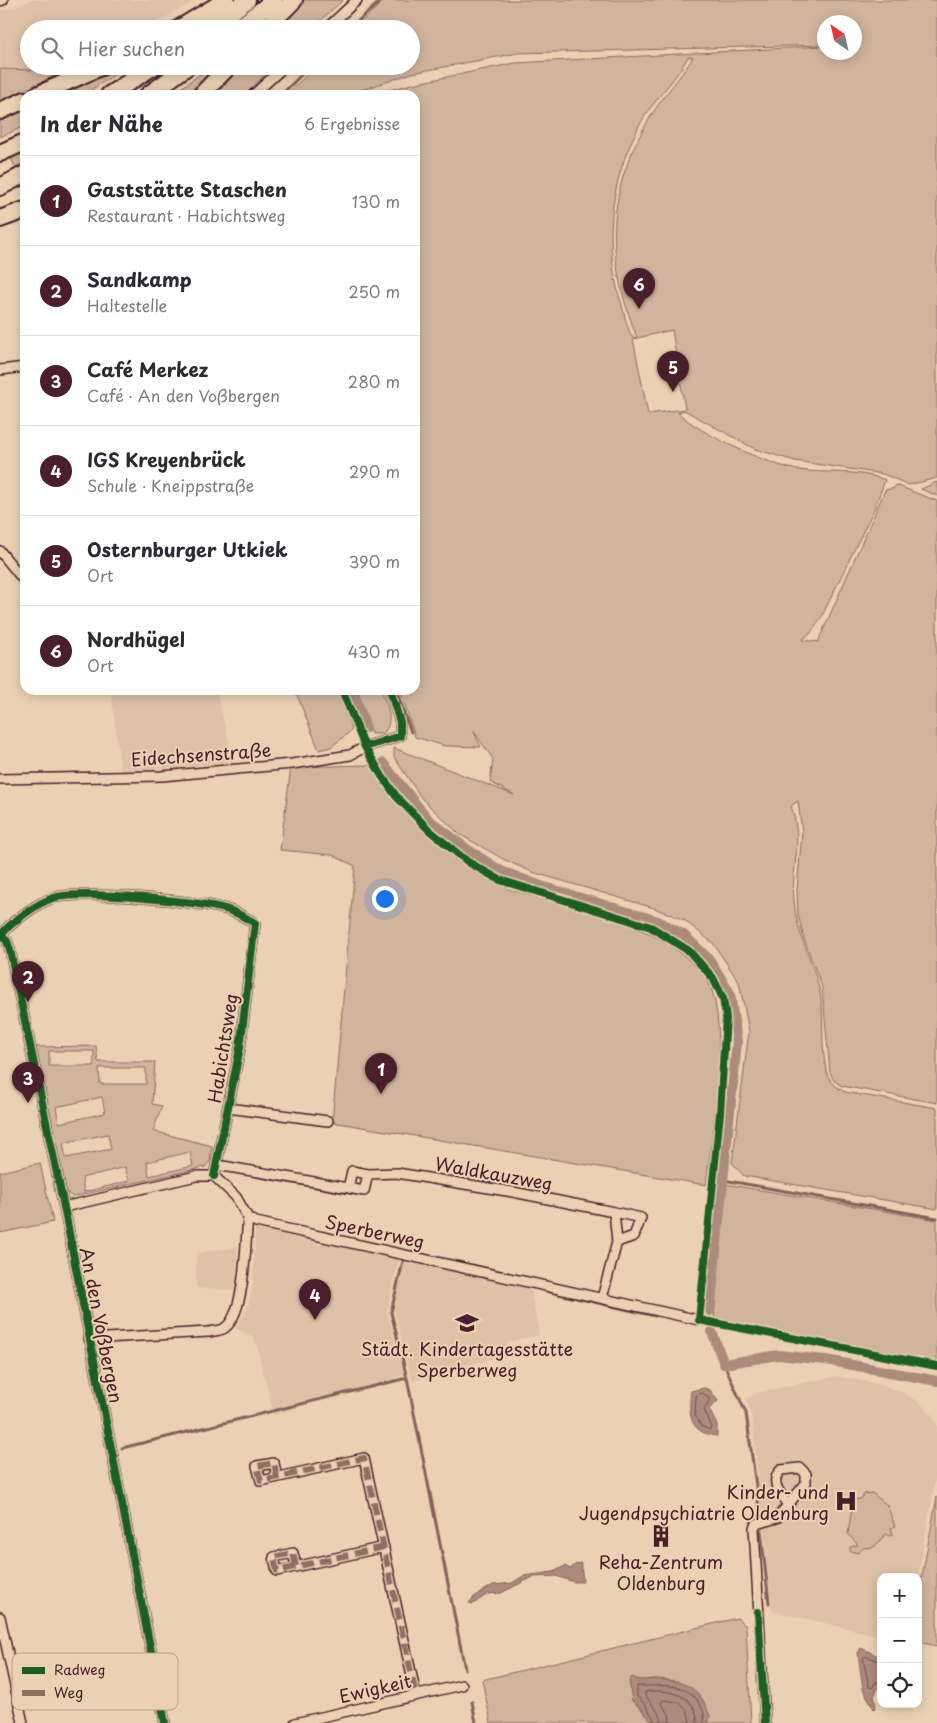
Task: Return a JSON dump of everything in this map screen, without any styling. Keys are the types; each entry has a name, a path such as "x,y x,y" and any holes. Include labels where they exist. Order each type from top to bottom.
{"highway":[{"path":"193,20 226,0"},
{"path":"221,20 247,0"},
{"path":"248,20 274,0"},
{"path":"274,20 294,0"},
{"path":"48,90 83,75"},
{"path":"118,90 140,75"},
{"path":"155,90 176,75"},
{"path":"206,90 220,75"},
{"path":"0,110 20,102"},
{"path":"0,153 20,144"},
{"path":"0,187 20,177"},
{"path":"0,219 20,212"}],"street":[{"path":"336,20 357,0"},
{"path":"259,90 275,75"},
{"path":"0,370 20,368"},
{"path":"0,551 20,576"},
{"name":"Eidechsenstraße","path":"0,779 162,776 292,764 350,755 365,747 400,736 400,722 392,695"},
{"name":"Habichtsweg","path":"0,935 6,928 45,900 62,896 191,903 231,910 255,923 240,1048 214,1176"},
{"name":"An den Voßbergen","path":"0,935 10,950 64,1207 151,1653"},
{"name":"Habichtsweg","path":"228,1108 328,1121"},
{"path":"216,1164 364,1191 368,1174"},
{"name":"Waldkauzweg","path":"348,1188 352,1171 368,1174 406,1175 641,1218 634,1236 617,1242"},
{"path":"64,1207 196,1176 214,1176 228,1188 248,1218 240,1298 235,1315 224,1328 208,1332 90,1339"},
{"path":"602,1298 617,1242 614,1212"},
{"name":"Sperberweg","path":"248,1218 256,1222 699,1320"},
{"path":"277,1477 364,1458 416,1696"},
{"path":"765,1723 754,1528 756,1524 777,1518 787,1504"},
{"path":"296,1566 384,1547"},
{"path":"0,1617 12,1672"},
{"name":"Ewigkeit","path":"295,1723 462,1685"},
{"path":"20,1710 23,1723"},
{"name":"An den Voßbergen","path":"162,1710 165,1723"}],"shaded area":[{"path":"31,0 196,0 161,20 20,20 20,70 0,69 0,10 15,7"},
{"path":"303,0 343,0 321,20 284,20"},
{"path":"384,0 937,0 937,478 909,485 883,474 795,461 755,449 684,410 678,412 701,429 734,447 785,467 808,471 864,474 885,480 874,509 822,616 810,634 802,640 818,642 885,490 894,488 896,485 937,501 937,1103 842,1086 834,1081 830,1072 822,987 804,939 798,915 797,889 802,832 798,801 791,806 797,831 794,887 795,912 820,992 827,1073 834,1084 845,1092 937,1108 937,1209 744,1176 732,1163 749,1031 739,982 713,943 684,920 654,908 532,872 505,860 459,834 422,799 394,757 394,748 514,795 490,782 493,759 473,730 481,747 445,746 415,737 402,695 420,695 420,90 390,90 515,63 817,46 817,60 862,60 862,15 817,15 817,45 518,53 420,71 420,20 364,20","holes":["688,57 693,57 656,108 636,144 625,171 618,198 615,224 615,251 619,279 637,337 633,338 625,318 612,261 611,238 615,193 628,149 643,119","672,330 685,409 648,414 633,339"]},
{"path":"0,69 20,70 20,75 56,75 25,90 20,90 20,92 0,102"},
{"path":"94,75 114,75 91,90 59,90"},
{"path":"199,75 208,75 194,90 178,90"},
{"path":"231,75 264,75 250,90 217,90"},
{"path":"307,75 406,75 362,90 291,90"},
{"path":"20,107 20,128 0,137 0,117"},
{"path":"20,154 20,164 15,167 11,158"},
{"path":"937,482 937,496 921,489"},
{"path":"111,695 217,695 234,762 121,773"},
{"path":"297,695 339,695 352,730 331,747 319,750"},
{"path":"358,695 383,695 387,707 389,723 387,729 383,734 371,734"},
{"path":"371,765 398,801 428,834 463,863 511,890 604,916 646,932 682,954 705,977 709,983 715,1003 719,1053 718,1082 706,1185 332,1122 355,866 332,855 280,850 291,767"},
{"path":"96,1046 98,1062 155,1062 152,1104 162,1106 153,1131 212,1146 210,1161 205,1167 72,1197 66,1191 35,1047","holes":["49,1051 94,1051 94,1066 49,1066","99,1068 146,1068 146,1084 100,1084","102,1097 105,1113 59,1123 56,1107","108,1134 111,1149 66,1158 63,1143","190,1152 193,1166 149,1176 147,1162","125,1167 129,1181 84,1192 82,1178"]},
{"path":"40,1163 53,1222 0,1233 0,1172"},
{"path":"725,1184 937,1220 937,1363 714,1319"},
{"path":"255,1227 399,1258 387,1311 404,1375 274,1415 255,1339 236,1328 248,1307 253,1283"},
{"path":"237,1247 238,1291 196,1288 196,1253"},
{"name":"Städt. Kindertagesstätte Sperberweg","path":"404,1260 531,1290 539,1335 509,1342 502,1356 412,1381 394,1310"},
{"name":"Kinder- und Jugendpsychiatrie Oldenburg","path":"836,1376 875,1383 902,1392 919,1402 932,1415 937,1424 937,1470 919,1573 877,1573 877,1635 772,1611 752,1419 746,1398 760,1392"},
{"path":"872,1493 887,1505 895,1526 891,1528 893,1534 889,1536 886,1534 874,1547 863,1548 858,1553 850,1551 850,1547 858,1545 848,1534 853,1501 862,1498 864,1494"},
{"path":"937,1497 937,1646 922,1643 922,1576"},
{"path":"737,1618 746,1626 751,1723 708,1723 710,1717 678,1681 654,1679 640,1681 632,1701 648,1717 659,1723 491,1723 482,1680"}],"water":[{"path":"704,1388 710,1390 718,1401 709,1409 717,1425 717,1436 701,1431 692,1421 690,1408 691,1391"},
{"path":"581,1563 583,1582 574,1582 556,1576 533,1577 501,1593 488,1594 473,1604 469,1603 474,1597 493,1585 512,1583 523,1576 553,1572 565,1566 570,1569 576,1564"},
{"path":"861,1648 877,1656 877,1690 874,1696 876,1707 874,1709 863,1689 858,1653"},
{"path":"632,1677 641,1680 675,1681 690,1687 702,1698 710,1717 708,1723 651,1721 640,1707 632,1701 629,1680"}],"waterway":[{"path":"359,20 382,0"},
{"path":"286,90 301,75"},
{"path":"355,695 366,728"},
{"path":"398,695 411,732"},
{"path":"383,763 428,819 467,849 501,871 541,886 658,921 684,935 709,959 730,993 737,1042 710,1311"},
{"path":"723,1180 937,1218"},
{"path":"122,1448 407,1378 391,1312 404,1257"},
{"path":"546,1291 655,1316"},
{"path":"712,1332 724,1364 778,1355 826,1360 937,1381"},
{"path":"724,1364 746,1413 760,1515"},
{"path":"407,1378 465,1669"},
{"path":"761,1531 769,1603"},
{"path":"472,1702 476,1723"}],"marked path":[{"path":"277,1477 274,1463 257,1466 261,1481 364,1458 416,1695"},
{"path":"296,1566 293,1553 274,1557 277,1571 384,1547"}],"cycle path":[{"path":"344,695 365,747 396,796 429,830 468,862 500,880 651,927 689,951 713,978 723,998 726,1017 720,1113 699,1320 937,1366"},
{"path":"365,747 400,736 400,722 392,695"},
{"path":"1,935 18,919 47,900 67,896 88,895 170,900 217,907 231,911 255,923 240,1048 214,1176"},
{"path":"0,935 7,941 10,950 64,1207 151,1653"},
{"path":"758,1612 765,1723"},
{"path":"162,1710 165,1723"}],"place":[{"name":"Nordhügel","path":"639,309"},
{"name":"Osternburger Utkiek","path":"673,392"},
{"name":"Sandkamp","path":"28,1002"},
{"name":"Gaststätte Staschen","path":"381,1094"},
{"name":"Café Merkez","path":"28,1103"},
{"name":"IGS Kreyenbrück","path":"315,1320"},
{"name":"Städt. Kindertagesstätte Sperberweg","path":"467,1323"},
{"name":"Kinder- und Jugendpsychiatrie Oldenburg","path":"846,1501"},
{"name":"Reha-Zentrum Oldenburg","path":"661,1536"}]}
